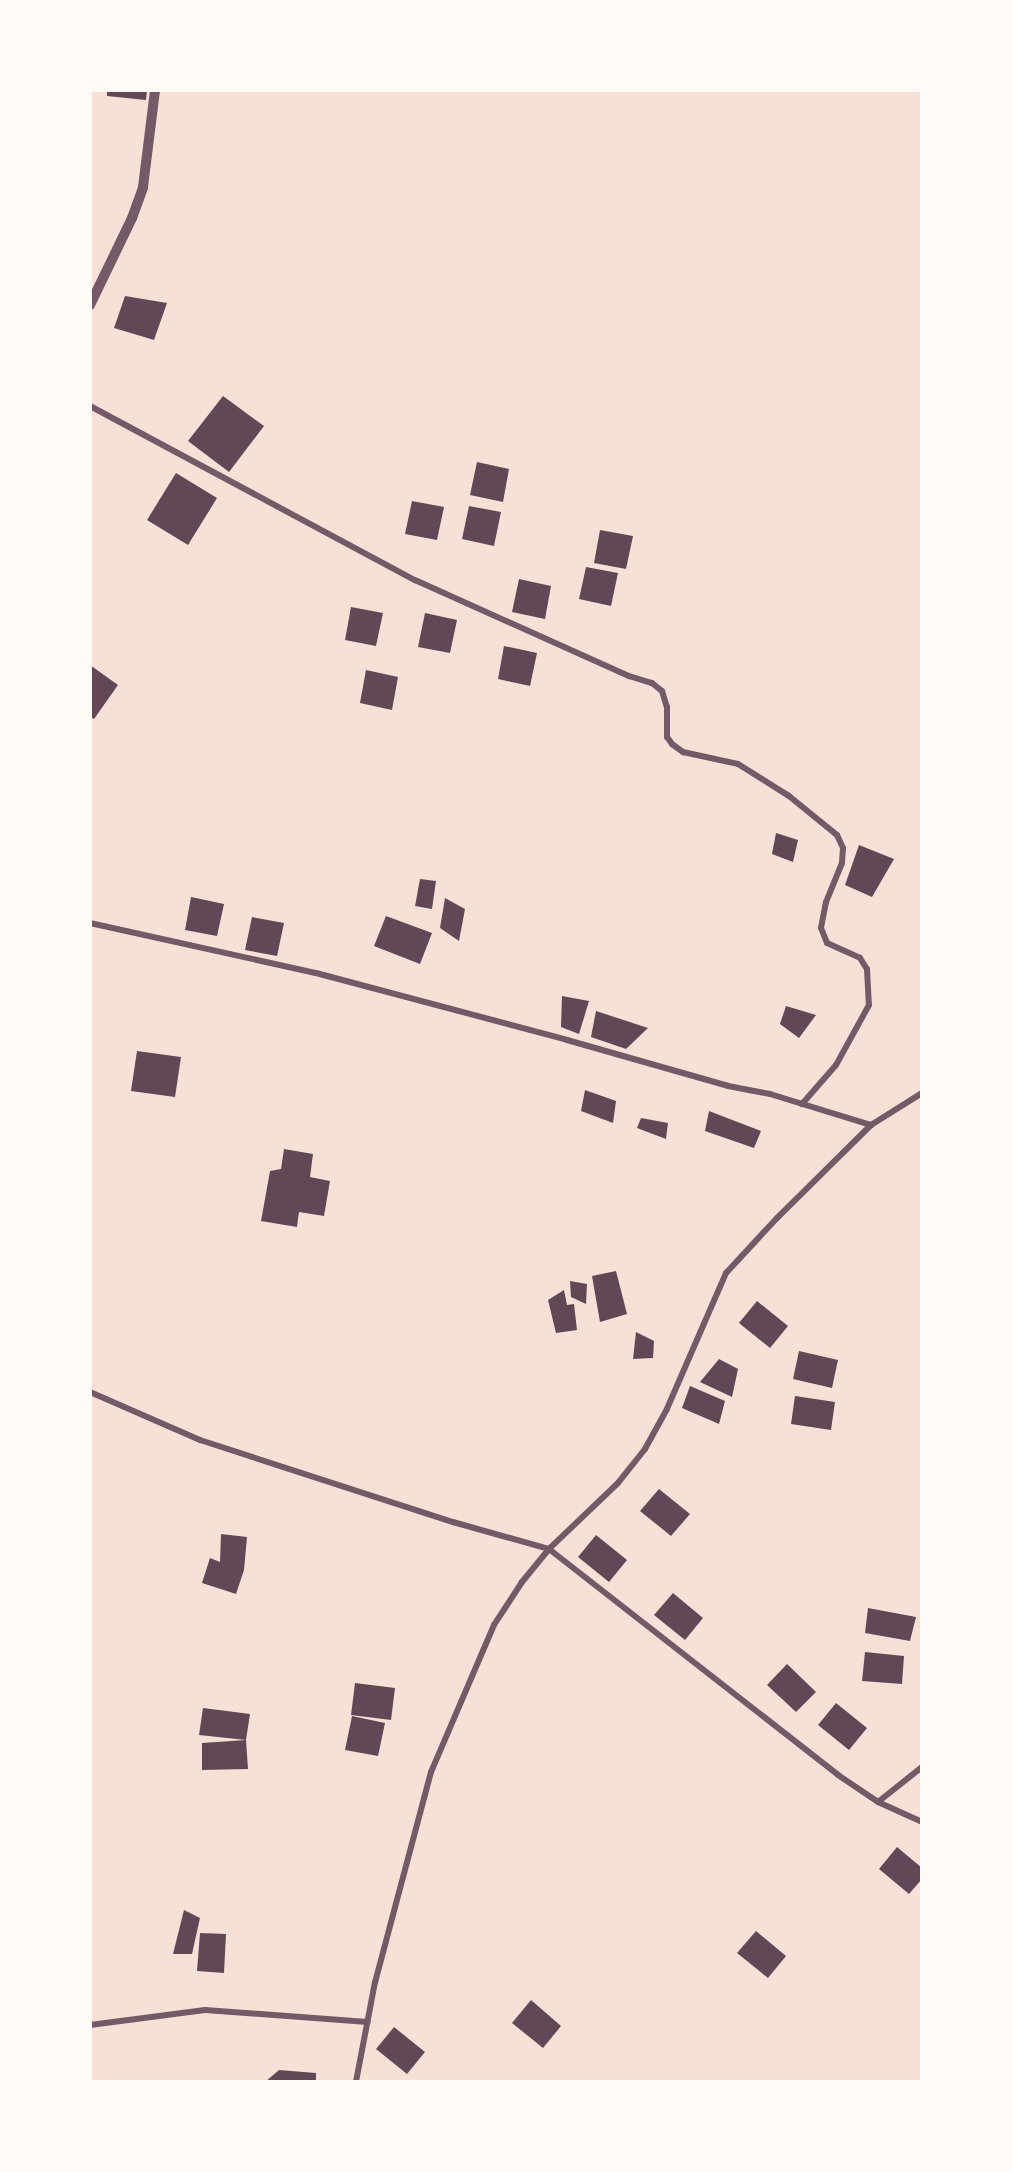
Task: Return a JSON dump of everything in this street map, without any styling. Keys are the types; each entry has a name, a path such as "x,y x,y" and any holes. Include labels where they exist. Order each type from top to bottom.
{"street":[{"path":"90,305 132,218 143,187 155,90"},
{"path":"90,406 415,580 629,676 652,683 662,691 667,707 667,737 672,744 689,753 738,764 789,796 837,835 843,848 842,863 826,902 821,928 827,943 860,958 867,969 869,1005 836,1065 802,1104"},
{"path":"90,923 316,973 728,1086 802,1104 871,1125"},
{"path":"356,2082 375,1982 431,1772 495,1625 522,1582 549,1549 618,1483 645,1449 667,1409 726,1273 777,1218 871,1125 922,1093"},
{"path":"90,1392 200,1440 453,1522 549,1549 799,1746 878,1802 922,1822"},
{"path":"878,1802 922,1767"},
{"path":"90,2025 205,2010 368,2022"}],"building":[{"path":"107,90 147,90 146,100 107,96"},
{"path":"125,296 167,303 154,340 114,328"},
{"path":"223,396 264,426 229,472 188,441"},
{"path":"477,462 509,469 503,502 470,495"},
{"path":"176,473 217,498 188,545 147,520"},
{"path":"412,501 444,507 437,540 405,534"},
{"path":"469,506 501,512 494,546 462,539"},
{"path":"600,530 633,536 626,569 594,563"},
{"path":"586,567 618,573 611,606 579,599"},
{"path":"519,579 551,586 545,619 512,612"},
{"path":"351,607 383,613 376,646 345,640"},
{"path":"425,613 457,620 450,653 418,647"},
{"path":"504,646 537,653 530,686 498,679"},
{"path":"90,665 118,685 94,719 90,717"},
{"path":"366,670 398,677 392,710 360,703"},
{"path":"776,833 798,840 793,862 772,854"},
{"path":"859,845 894,859 872,897 845,885"},
{"path":"420,879 436,881 432,909 415,906"},
{"path":"191,897 224,904 217,936 185,930"},
{"path":"445,898 465,909 459,941 440,928"},
{"path":"386,916 432,933 420,964 374,946"},
{"path":"252,917 284,923 277,956 245,950"},
{"path":"562,996 589,1001 579,1034 561,1027"},
{"path":"786,1006 816,1015 799,1038 780,1024"},
{"path":"596,1011 648,1028 626,1049 591,1037"},
{"path":"137,1051 181,1057 175,1097 131,1091"},
{"path":"585,1090 616,1101 613,1123 581,1111"},
{"path":"709,1111 761,1131 754,1148 705,1131"},
{"path":"641,1118 668,1123 666,1139 637,1128"},
{"path":"284,1149 313,1154 310,1177 330,1181 324,1216 299,1212 297,1227 261,1221 270,1171 281,1169"},
{"path":"616,1271 627,1314 600,1322 592,1276"},
{"path":"570,1281 587,1284 586,1304 571,1297"},
{"path":"564,1290 567,1305 574,1304 577,1330 556,1333 548,1300"},
{"path":"757,1301 788,1326 770,1348 739,1323"},
{"path":"636,1332 654,1341 653,1358 633,1359"},
{"path":"799,1351 838,1360 832,1388 793,1379"},
{"path":"719,1359 738,1369 732,1397 700,1382"},
{"path":"690,1386 725,1401 719,1424 682,1408"},
{"path":"795,1396 835,1402 831,1430 791,1424"},
{"path":"659,1489 690,1514 671,1536 640,1511"},
{"path":"221,1534 247,1537 244,1570 236,1594 202,1583 210,1558 220,1562"},
{"path":"596,1535 627,1560 609,1582 578,1557"},
{"path":"673,1593 703,1618 685,1640 654,1615"},
{"path":"868,1608 916,1617 910,1641 865,1633"},
{"path":"865,1652 904,1656 902,1684 862,1681"},
{"path":"787,1664 816,1692 796,1712 767,1685"},
{"path":"355,1683 395,1688 391,1720 351,1715"},
{"path":"836,1703 867,1728 849,1750 818,1725"},
{"path":"203,1708 250,1714 246,1740 199,1735"},
{"path":"352,1716 385,1723 378,1756 345,1750"},
{"path":"246,1740 248,1769 202,1770 202,1743"},
{"path":"897,1847 922,1868 922,1879 909,1894 879,1869"},
{"path":"184,1910 200,1918 192,1954 173,1954"},
{"path":"756,1931 786,1956 768,1978 737,1953"},
{"path":"200,1933 226,1934 224,1973 197,1971"},
{"path":"531,2000 561,2026 543,2048 512,2023"},
{"path":"394,2027 425,2052 407,2074 376,2049"},
{"path":"279,2070 316,2073 316,2082 265,2082"}]}
